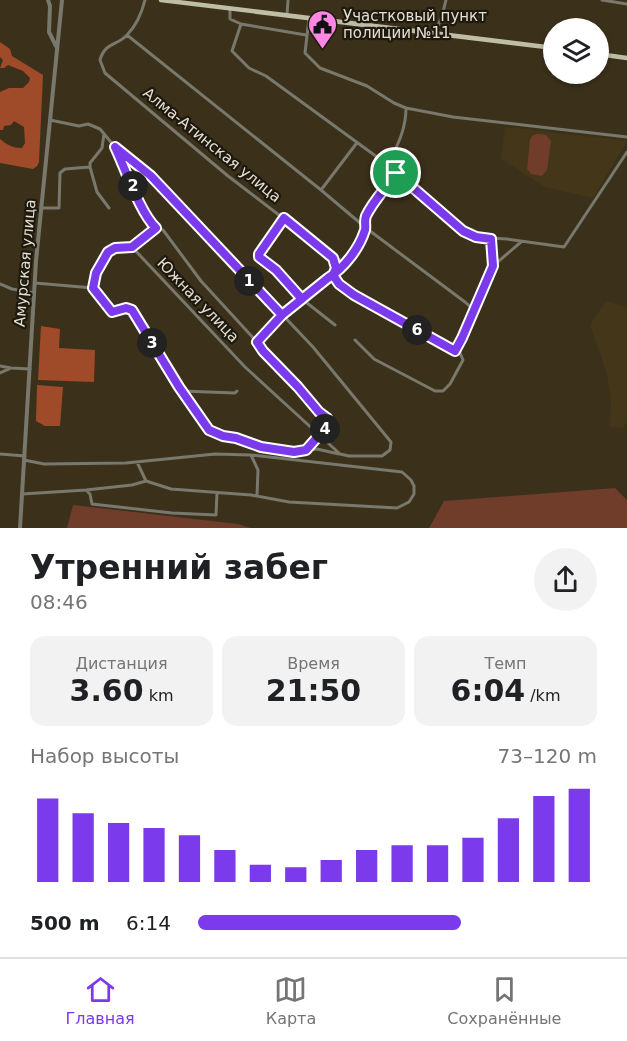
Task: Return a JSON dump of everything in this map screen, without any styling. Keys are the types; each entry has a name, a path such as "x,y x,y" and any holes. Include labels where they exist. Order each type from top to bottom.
{"main road":[{"path":"161,0 543,47"},
{"path":"609,56 627,58"}],"street":[{"path":"48,0 50,6 49,32 57,50"},
{"name":"Амурская улица","path":"20,528 34,293 62,0"},
{"path":"146,0 127,35 321,189 366,228 474,310"},
{"path":"287,15 288,0"},
{"path":"435,33 446,0"},
{"path":"602,0 627,3"},
{"path":"231,7 230,19 241,24 306,35"},
{"path":"309,18 305,53 320,68 367,86 406,108 461,118 627,137"},
{"path":"241,24 232,51 249,68 266,76 388,165 463,231 476,237 564,247 627,152"},
{"name":"Алма-Атинская улица","path":"127,35 110,45 102,55 100,60 105,73 228,177 333,258"},
{"path":"388,165 402,137 406,122 406,108"},
{"path":"35,283 93,288 112,312 126,308 132,310 209,430 261,447 294,452 317,449 349,456 382,456 390,450 391,442 331,368 151,176 115,147 100,129 88,124 79,126 50,120"},
{"path":"104,133 102,148 90,163 90,167 97,192 109,208"},
{"path":"321,189 357,143"},
{"name":"Южная улица","path":"115,147 150,222 156,228 163,230 201,281 319,412 327,418 329,424 320,435 245,367 132,247"},
{"path":"41,208 59,208 60,173 65,169 90,167"},
{"path":"257,342 282,315 333,275 350,257 366,228 366,216 396,173"},
{"path":"284,218 259,257 276,270 302,299 335,325"},
{"path":"93,288 96,273 108,252 115,248 132,247 156,228"},
{"path":"491,239 493,266"},
{"path":"455,351 493,266 521,242"},
{"path":"333,258 344,261 350,257"},
{"path":"333,258 336,268 333,275"},
{"path":"333,275 339,284 354,295 460,353 463,360 450,384 443,391 435,391 374,359 355,340"},
{"path":"0,285 12,290 34,293"},
{"path":"0,366 30,369"},
{"path":"0,373 11,368"},
{"path":"182,391 235,393 237,391"},
{"path":"306,450 320,435 340,454"},
{"path":"0,454 44,464 137,462 215,454 251,455 402,472 414,486 414,494 409,502 397,508 289,502 257,496 171,489 146,481 132,485 86,490 22,494"},
{"path":"251,455 258,470 257,496"},
{"path":"137,462 146,481"},
{"path":"86,490 90,494 92,504 172,513 216,515 217,493"}],"shaded area":[{"path":"0,42 10,49 12,56 43,75 39,162 33,169 0,163 0,139 22,148 25,143 24,127 14,121 0,130 0,92 9,88 23,88 30,78 23,71 8,65 0,68 3,60 0,57"},
{"path":"505,127 627,141 593,198 545,187 501,159"},
{"path":"537,134 546,135 551,141 547,170 542,176 531,174 527,169 530,140"},
{"path":"606,301 627,308 627,423 622,428 610,427 611,400 607,374 590,325"},
{"path":"41,326 60,329 59,348 95,350 94,382 38,380"},
{"path":"37,385 63,387 60,426 45,426 36,421"},
{"path":"615,488 627,500 627,528 429,528 444,501"},
{"path":"73,505 238,524 251,528 67,528"}],"place":[{"name":"Участковый пункт полиции №11","path":"322,50"}],"route":[{"path":"396,173 366,216 366,228 346,263 340,270 333,275 328,278 293,306 282,315 151,176 115,147 140,204 156,228 132,247 115,248 108,252 96,273 93,288 112,312 126,308 132,310 179,387 209,430 261,447 294,452 306,450 329,424 327,418 319,412 257,342 282,315 302,299 276,270 259,257 284,218 333,258 336,268 333,275 339,284 354,295 455,351 493,266 491,239 476,237 463,231 396,173"}]}
